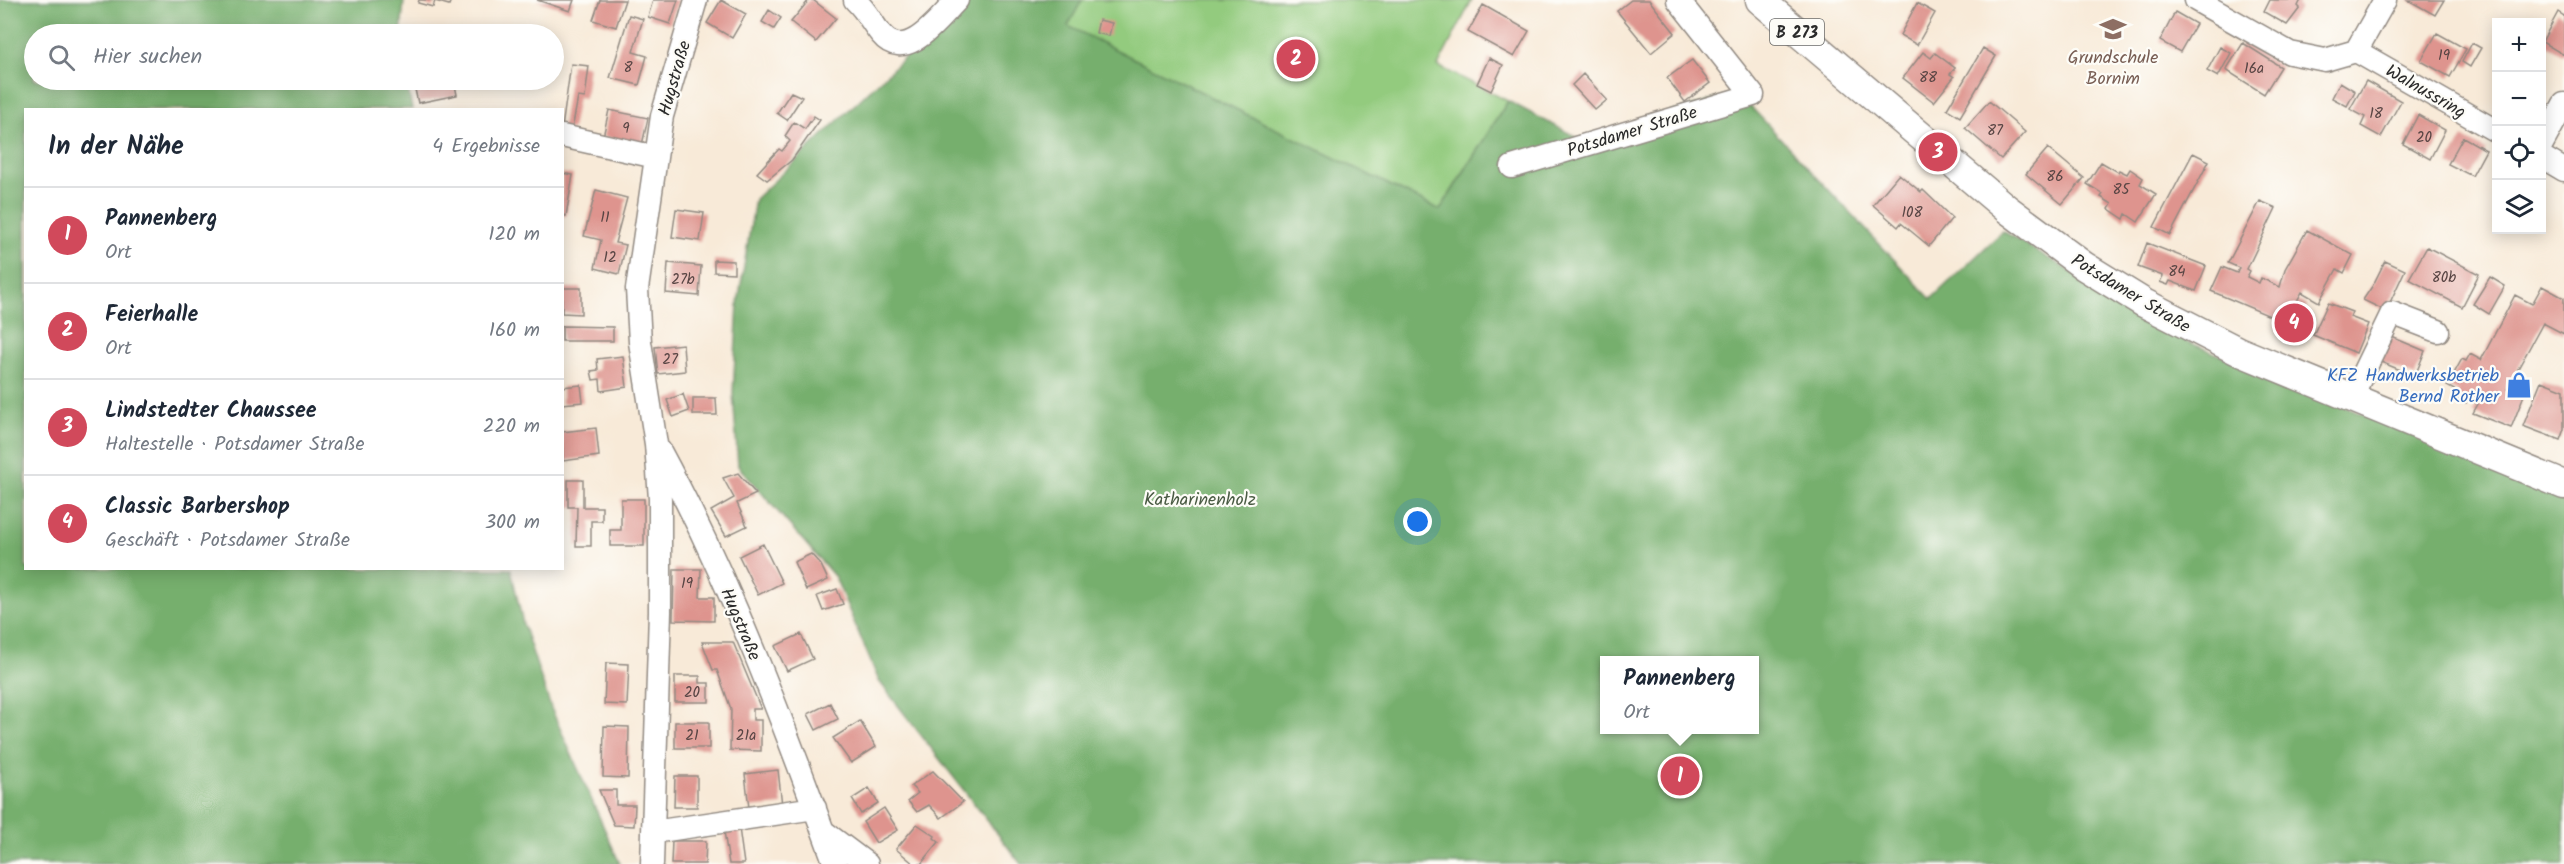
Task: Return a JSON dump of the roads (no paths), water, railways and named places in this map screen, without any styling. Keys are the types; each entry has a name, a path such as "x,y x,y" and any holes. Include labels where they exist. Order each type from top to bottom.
{"main road":[{"name":"Potsdamer Straße","path":"1760,0 1991,197 2084,266 2192,329 2247,355 2564,485"}],"street":[{"name":"Hugstraße","path":"652,864 661,518 656,444 647,396 637,303 662,116 696,0"},
{"path":"855,0 873,20 881,34 899,44 909,44 919,39 957,0"},
{"name":"Potsdamer Straße","path":"1512,167 1753,95 1678,0"},
{"path":"2196,0 2290,53 2325,60 2356,51 2385,0"},
{"name":"Walnussring","path":"2356,51 2492,129"},
{"path":"2546,136 2564,105"},
{"path":"564,136 656,157"},
{"path":"2546,160 2564,170"},
{"path":"2351,398 2392,313 2438,331"},
{"name":"Hugstraße","path":"656,444 685,497 736,612 815,808 835,864"},
{"path":"653,832 815,808"},
{"path":"823,831 867,864"}],"place":[{"name":"Grundschule Bornim","path":"2113,29"},
{"name":"Feierhalle","path":"1296,59"},
{"name":"Lindstedter Chaussee","path":"1938,152"},
{"name":"Classic Barbershop","path":"2294,323"},
{"name":"KFZ Handwerksbetrieb Bernd Rother","path":"2519,385"},
{"name":"Pannenberg","path":"1680,776"}],"park label":[{"name":"Katharinenholz","path":"1200,499"}]}
